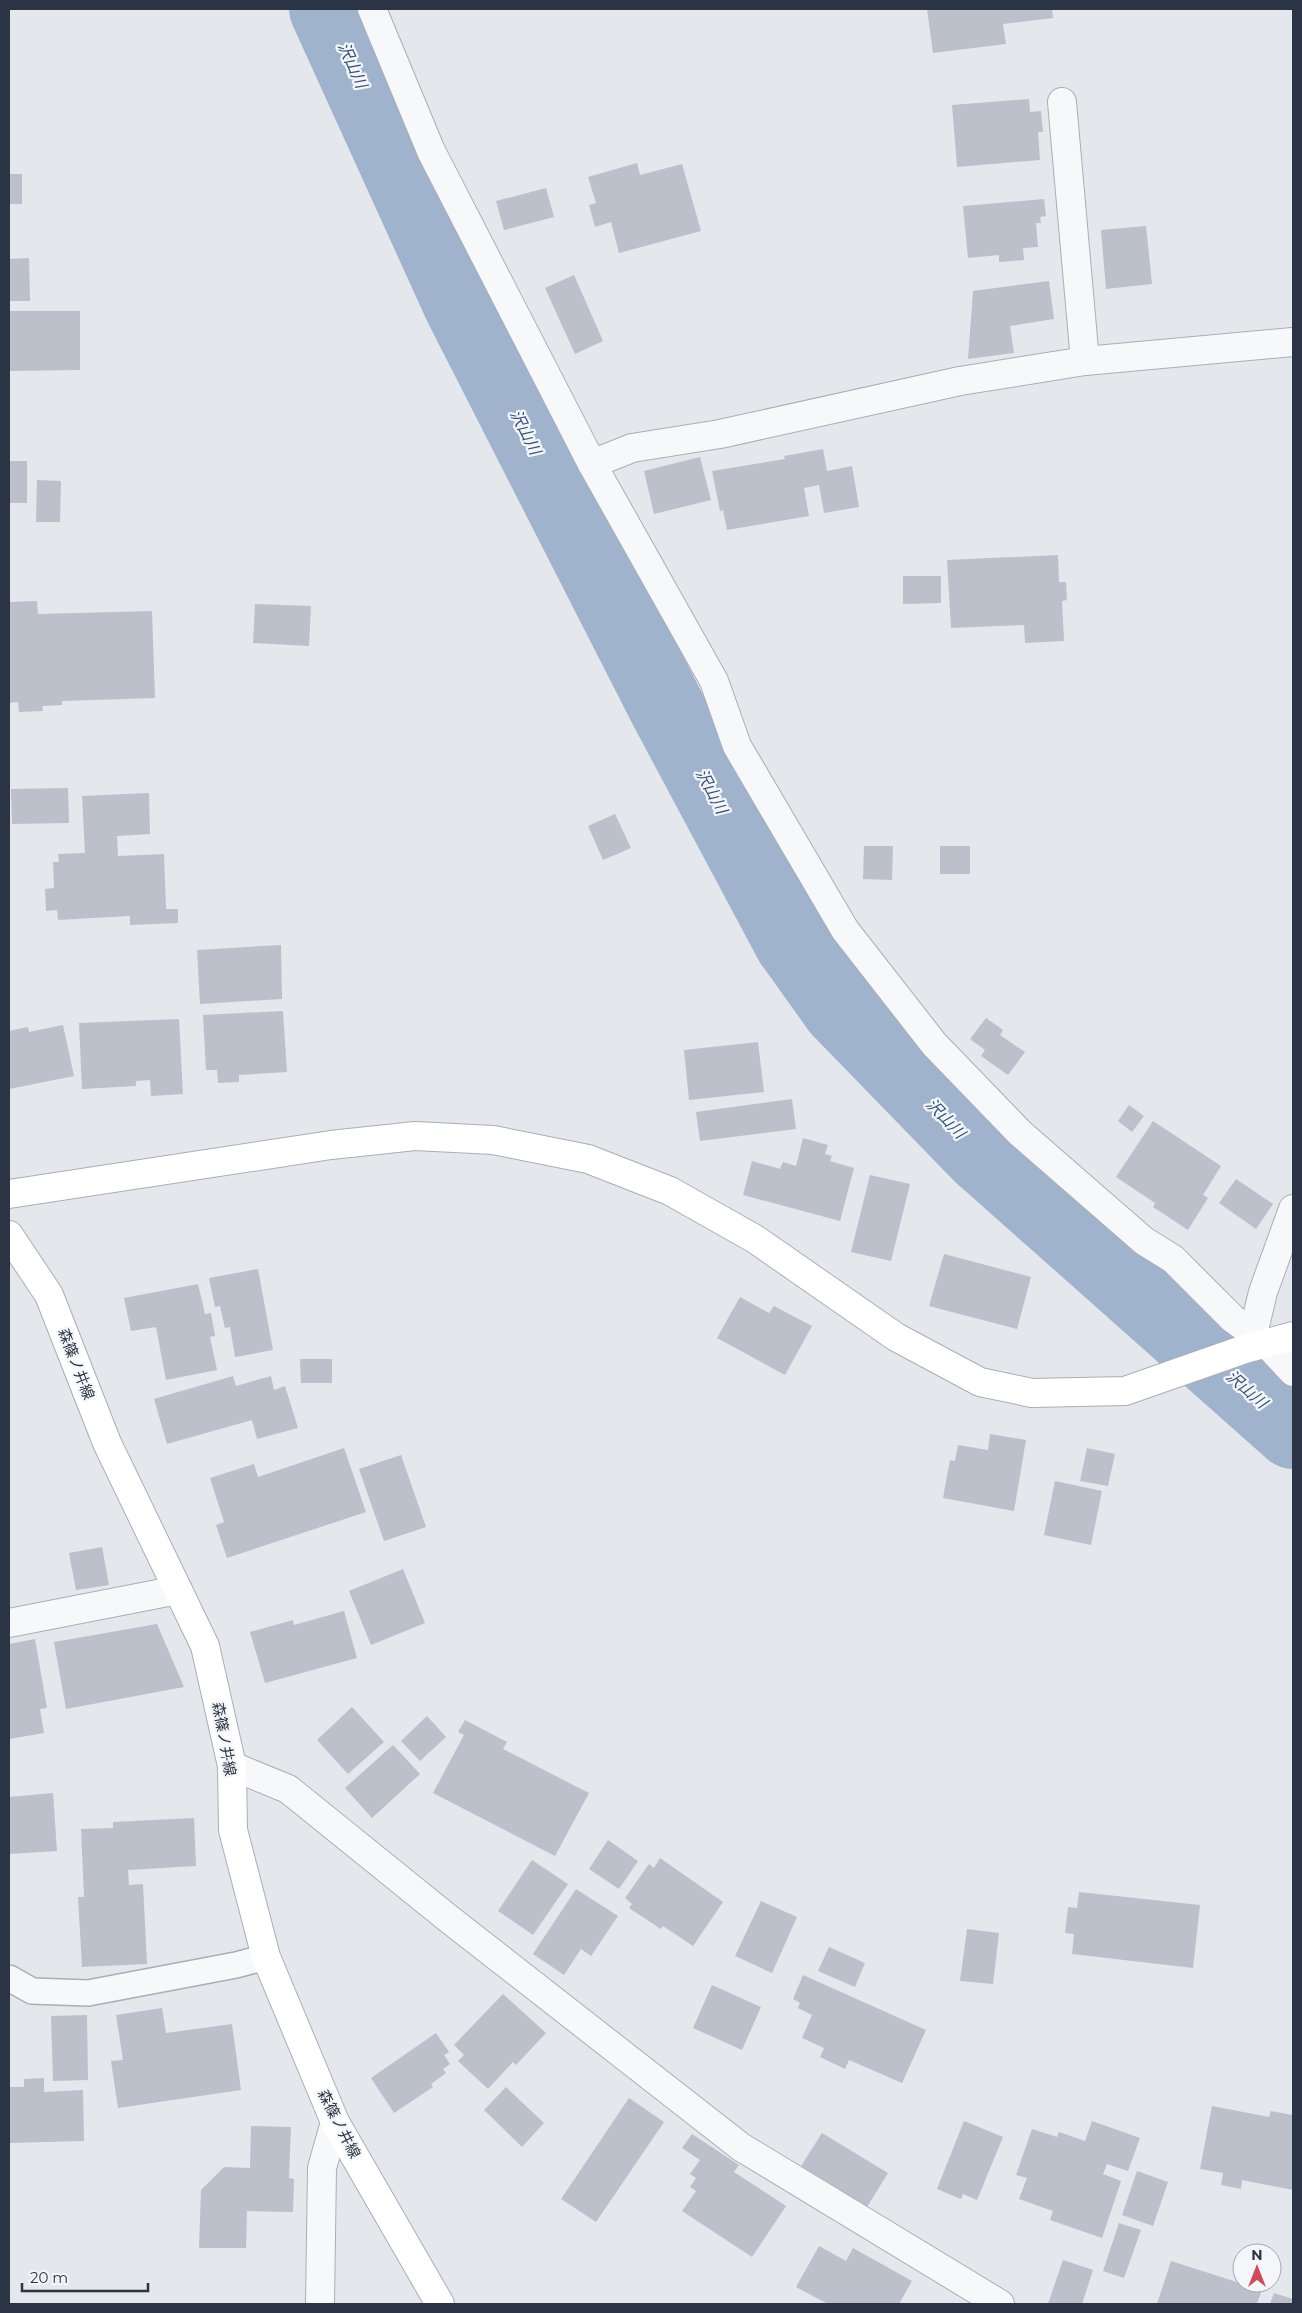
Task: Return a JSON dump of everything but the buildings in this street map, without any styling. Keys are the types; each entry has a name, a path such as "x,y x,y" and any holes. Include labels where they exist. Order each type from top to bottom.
{"street":[{"path":"372,9 431,151 592,464 714,681 737,746 851,937 934,1044 1020,1133 1144,1241 1173,1259 1255,1342 1293,1372"},
{"path":"1062,102 1085,361"},
{"path":"592,464 632,448 720,434 960,381 1085,361 1293,342"},
{"path":"9,1194 331,1145 415,1136 493,1140 588,1158 670,1192 755,1239 896,1337 980,1382 1032,1393 1125,1391 1174,1376 1255,1342 1293,1336"},
{"path":"1255,1342 1263,1292 1293,1209"},
{"name":"森篠ノ井線","path":"9,1235 49,1295 107,1443 205,1646 232,1766 233,1830 266,1957 335,2122 440,2304"},
{"path":"9,1623 178,1590"},
{"path":"232,1766 288,1789 441,1912 741,2147 1000,2304"},
{"path":"320,2304 322,2168 335,2122"}],"lane":[{"path":"9,1978 32,1991 88,1993 236,1965 266,1957"}],"waterway":[{"name":"沢山川","path":"327,9 462,306 667,708 792,942 840,1009 981,1154 1293,1431"}]}
